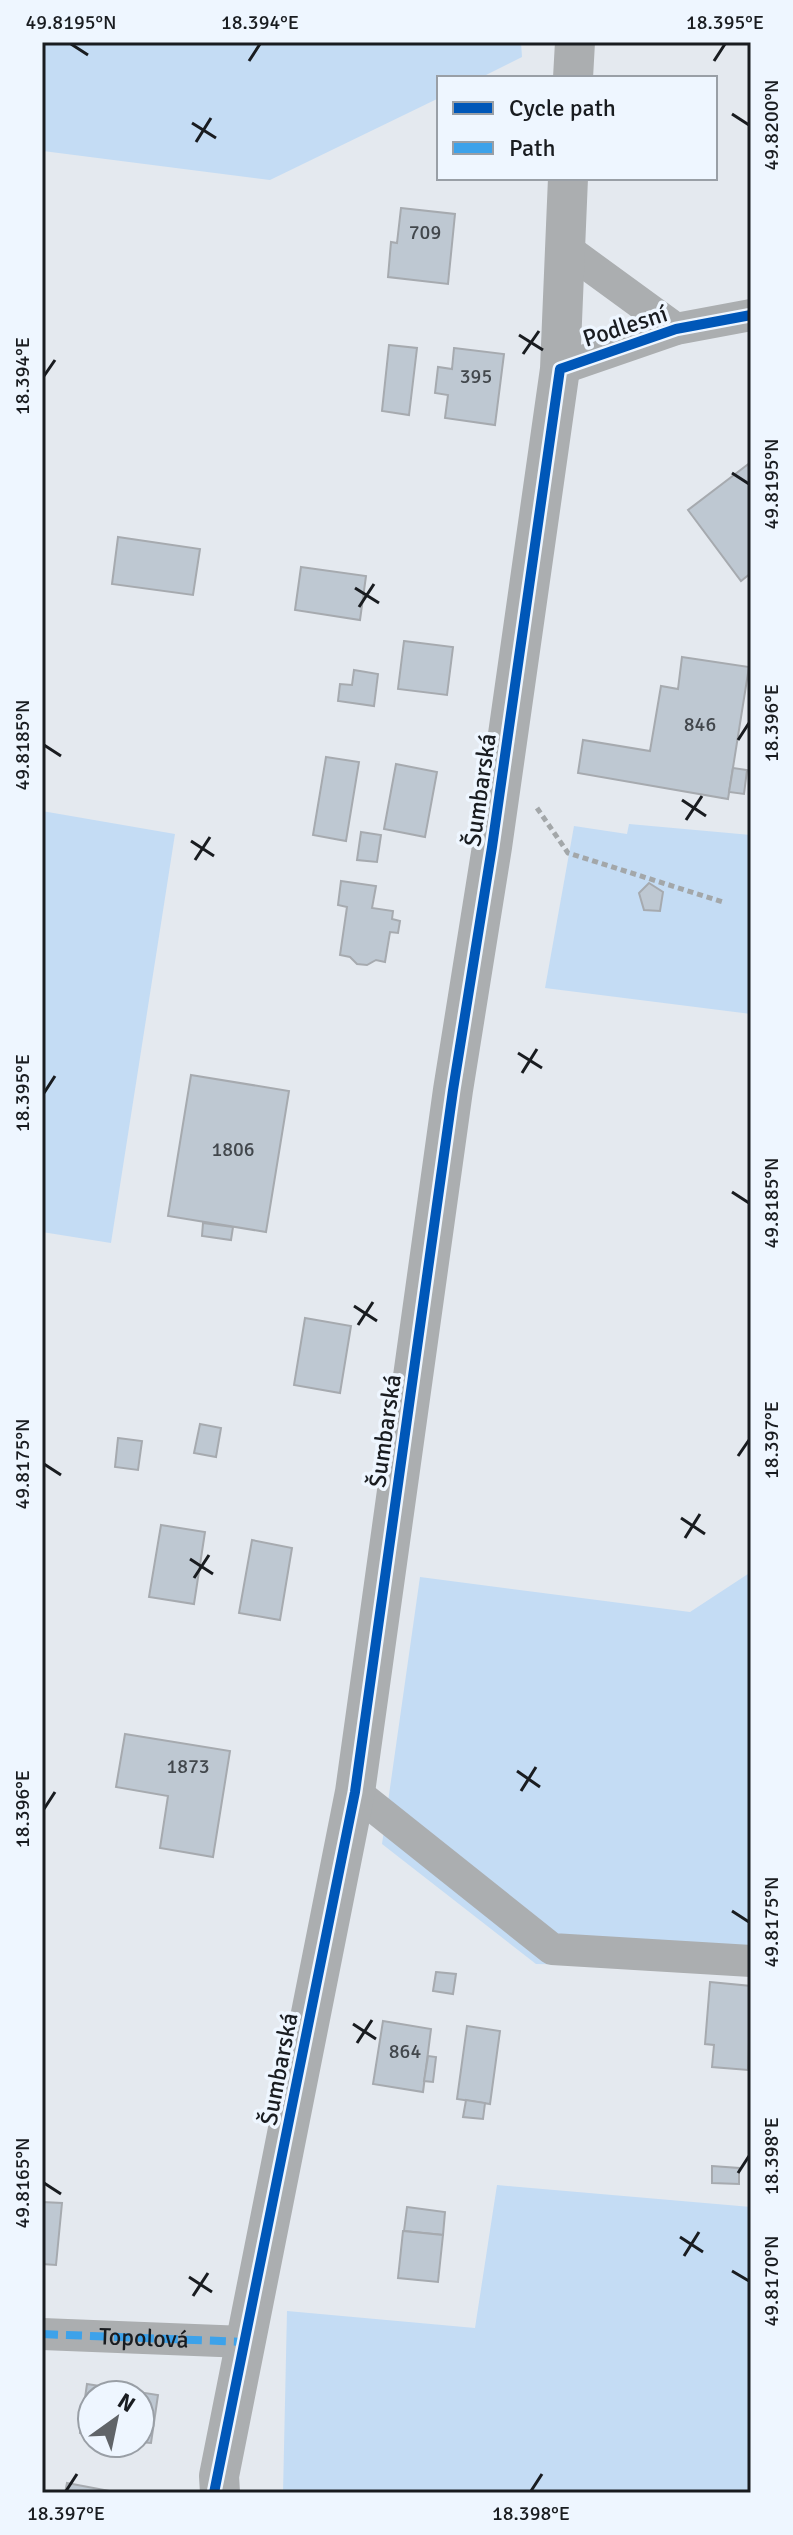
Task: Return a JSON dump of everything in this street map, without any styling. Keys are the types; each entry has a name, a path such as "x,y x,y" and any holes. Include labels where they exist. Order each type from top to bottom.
{"street":[{"path":"573,76 575,42"},
{"name":"Šumbarská","path":"218,2487 355,1792 453,1090 494,832 560,369 568,180"},
{"name":"Podlesní","path":"565,248 676,329"},
{"name":"Podlesní","path":"560,369 676,329 751,315"},
{"path":"355,1792 552,1949 751,1961"},
{"name":"Topolová","path":"42,2334 245,2342"}],"path":[{"path":"536,807 568,853 723,902"}],"shaded area":[{"path":"42,42 521,42 522,57 484,76 437,76 437,99 270,180 43,151 42,154"},
{"path":"42,811 175,834 111,1243 42,1232"},
{"path":"629,824 751,835 751,1014 545,988 574,826 627,834"},
{"path":"751,1572 751,1968 536,1964 382,1844 420,1577 690,1612"},
{"path":"497,2185 751,2207 751,2493 283,2493 287,2311 475,2328"}],"building":[{"path":"401,208 455,214 448,284 388,277 391,242 397,243"},
{"path":"389,345 417,348 409,415 382,411"},
{"path":"454,348 504,354 495,425 445,418 448,395 435,393 438,367 452,369"},
{"path":"751,462 751,573 741,581 688,510"},
{"path":"118,537 200,549 193,595 112,584"},
{"path":"301,567 366,576 360,620 295,610"},
{"path":"404,641 453,647 447,695 398,689"},
{"path":"682,657 749,667 728,799 578,773 583,740 650,751 661,686 678,689"},
{"path":"354,670 378,674 374,706 338,701 340,684 352,685"},
{"path":"326,757 359,762 346,841 313,835"},
{"path":"396,764 437,772 425,837 384,829"},
{"path":"733,768 747,770 744,794 729,792"},
{"path":"361,832 381,835 377,862 357,860"},
{"path":"341,881 376,886 372,908 393,911 392,919 400,921 398,933 390,932 385,962 376,960 367,965 357,964 350,957 340,955 347,907 338,905"},
{"path":"649,883 663,892 660,911 644,910 639,893"},
{"path":"191,1075 289,1091 266,1232 168,1216"},
{"path":"203,1223 233,1227 231,1240 202,1236"},
{"path":"305,1318 351,1326 340,1393 294,1385"},
{"path":"200,1424 221,1428 216,1457 194,1453"},
{"path":"118,1438 142,1441 138,1470 115,1467"},
{"path":"161,1525 205,1532 194,1604 149,1597"},
{"path":"252,1540 292,1548 280,1620 239,1613"},
{"path":"125,1734 230,1751 213,1857 160,1848 168,1796 116,1787"},
{"path":"436,1972 456,1974 453,1994 433,1991"},
{"path":"710,1982 751,1986 748,2070 712,2067 714,2045 705,2044"},
{"path":"383,2021 431,2029 423,2092 373,2084"},
{"path":"467,2026 500,2031 490,2104 457,2099"},
{"path":"428,2056 436,2057 433,2082 424,2081"},
{"path":"466,2100 485,2103 483,2119 463,2117"},
{"path":"712,2166 739,2168 739,2184 712,2183"},
{"path":"42,2202 62,2203 56,2265 42,2264"},
{"path":"407,2207 445,2212 443,2235 404,2231"},
{"path":"403,2231 443,2235 438,2282 398,2278"},
{"path":"67,2483 120,2493 65,2493"}],"marked path":[{"path":"42,2334 245,2342"}],"cycle path":[{"path":"214,2493 355,1792 453,1090 492,847 560,369 676,329 751,315"}]}
